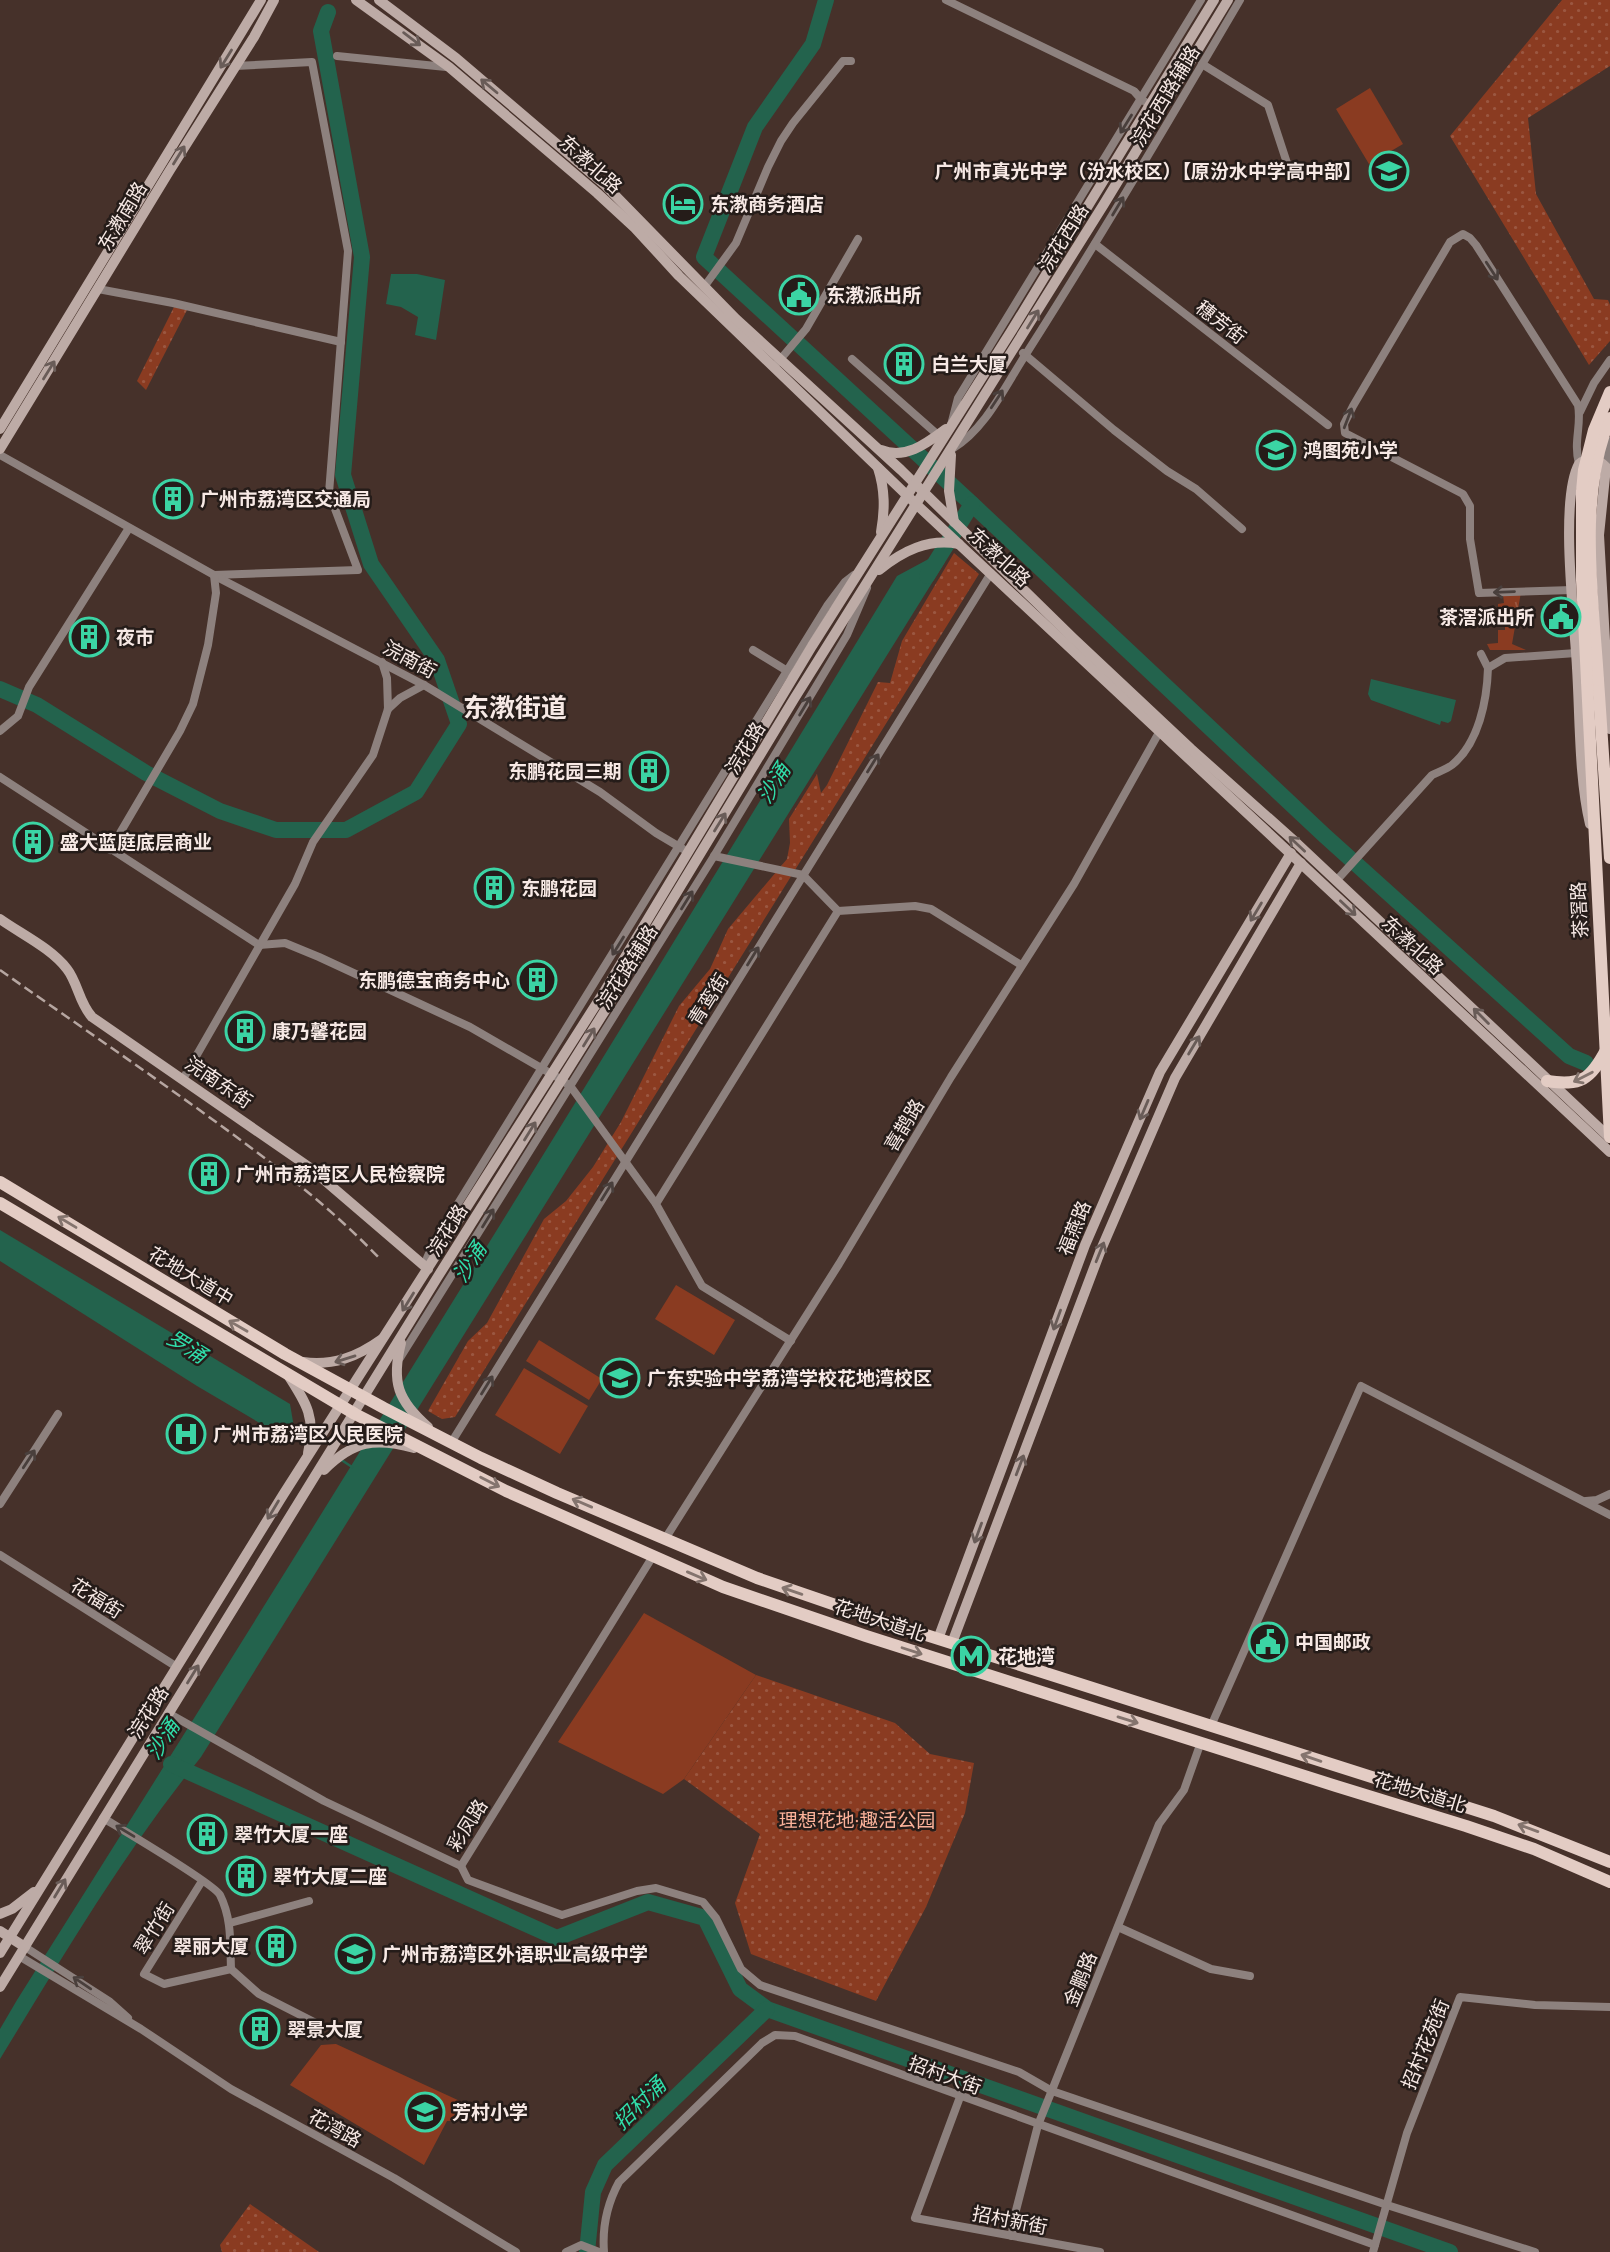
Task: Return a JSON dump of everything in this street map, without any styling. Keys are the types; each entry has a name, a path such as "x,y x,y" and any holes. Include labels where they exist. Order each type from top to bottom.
{"main road":[{"name":"东漖北路","path":"356,0 449,67 597,193 635,228 679,276 777,363 876,447 918,478 925,492 954,522 963,539 991,573 1337,881 1547,1081 1610,1137"},
{"name":"东漖北路","path":"379,0 450,53 580,162 623,202 944,536 963,539 1301,863 1610,1153"},
{"name":"浣花西路","path":"918,478 1145,102 1214,0"},
{"name":"浣花西路","path":"925,492 947,466 952,449 1228,0"},
{"name":"东漖南路","path":"0,449 235,66 271,1"},
{"name":"东漖南路","path":"0,429 271,1"},
{"path":"1610,392 1594,430 1581,491 1582,580 1610,858"},
{"path":"1593,680 1592,496 1595,469 1610,418"},
{"path":"876,447 888,452 905,452 925,445 951,426"},
{"path":"1594,837 1589,821 1585,786 1572,590 1571,500 1572,482 1578,464 1590,459 1606,467 1599,535 1610,729"},
{"path":"878,466 884,502 879,540"},
{"path":"947,466 948,491 954,522"},
{"name":"浣花路","path":"557,1077 643,916 791,673 862,569 918,478"},
{"name":"浣花路","path":"1,1949 5,1933 41,1886 309,1453 543,1089 557,1077 925,492"},
{"path":"869,579 901,555 944,536"},
{"name":"茶滘路","path":"1593,680 1594,837 1610,1137"},
{"name":"福燕路","path":"938,1639 1085,1245 1160,1072 1291,853"},
{"name":"福燕路","path":"953,1643 1100,1252 1175,1078 1301,863"},
{"name":"浣南东街","path":"0,919 55,957 68,970 85,1010 92,1017 322,1176 428,1269"},
{"path":"1547,1081 1571,1083 1590,1076 1606,1050"},
{"name":"浣花路","path":"0,1987 310,1484 328,1461 365,1398 408,1336 543,1089"},
{"name":"花地大道中","path":"0,1181 297,1361 365,1398"},
{"name":"花地大道中","path":"0,1203 355,1414"},
{"path":"309,1453 312,1428 310,1412 288,1375 297,1361 329,1363 344,1359 356,1355 387,1335"},
{"path":"408,1336 392,1362 407,1408 426,1428"},
{"name":"花地大道北","path":"365,1398 451,1443 557,1493 757,1578 938,1639 1494,1816 1610,1861"},
{"name":"花地大道北","path":"355,1414 506,1491 723,1587 866,1636 1466,1826 1534,1849 1610,1882"},
{"path":"328,1461 365,1443 385,1441 421,1449"},
{"path":"1591,1853 1610,1847"},
{"path":"0,1913 23,1902 41,1886"},
{"path":"5,1933 22,1951"},
{"path":"1,1949 22,1951"}],"street":[{"path":"946,0 1134,91 1160,112"},
{"path":"1145,102 1201,0"},
{"name":"浣花西路辅路","path":"952,449 977,429 1095,244 1240,0"},
{"path":"337,56 449,67"},
{"path":"704,287 726,259 745,224 768,167 793,122 831,79 837,66 843,61 850,61"},
{"path":"110,850 171,747 192,704 200,680 214,608 214,575 358,570 329,493 348,251 312,62 235,66"},
{"path":"1202,64 1268,105 1287,163"},
{"path":"1572,590 1479,593 1470,539 1470,506 1463,494 1345,433 1344,424 1450,242 1463,234 1470,237 1569,389 1580,412"},
{"path":"777,363 806,329 858,239"},
{"name":"穗芳街","path":"1095,244 1328,425"},
{"path":"98,289 173,303 341,342"},
{"path":"1015,347 1114,430 1167,471 1196,489 1242,529"},
{"path":"852,359 938,435"},
{"path":"1578,464 1575,450 1580,412 1590,390 1610,360"},
{"path":"1606,467 1610,441"},
{"name":"浣南街","path":"0,455 214,575 424,685 600,792 656,834 684,849"},
{"path":"0,731 18,716 29,687 130,528"},
{"name":"青鸾街","path":"451,1443 991,573"},
{"name":"浣花路辅路","path":"408,1336 557,1077 714,856 847,635 869,579"},
{"path":"753,650 791,673"},
{"path":"1488,668 1505,658 1576,653"},
{"path":"1337,881 1432,775 1452,765 1469,744 1485,703 1488,668 1481,654"},
{"path":"183,1079 295,884 313,842 373,755 388,709 387,678 382,662"},
{"path":"388,709 400,698 424,685"},
{"name":"喜鹊路","path":"665,1539 791,1341 1073,884 1162,728"},
{"path":"0,777 259,944 285,943 319,957 470,1027 557,1077 608,1138 656,1204 702,1286 791,1341"},
{"path":"714,856 803,875 838,911 915,906 931,909 1021,965"},
{"path":"656,1204 838,911"},
{"path":"1211,1726 1361,1386 1610,1515"},
{"path":"0,1504 58,1414"},
{"path":"1585,1502 1610,1494"},
{"name":"花福街","path":"0,1555 177,1667"},
{"name":"彩凤路","path":"168,1713 324,1801 461,1866 653,1556"},
{"name":"金鹏路","path":"1012,2236 1013,2222 1039,2123 1160,1824 1184,1790 1201,1742"},
{"path":"103,1818 218,1892 230,1923 231,1969 259,1994 316,2023"},
{"path":"461,1866 468,1880 562,1915 637,1891 656,1888 703,1902 716,1918 741,1969 760,1985 1019,2072 1051,2094 1386,2209 1535,2252"},
{"name":"翠竹街","path":"202,1881 145,1974 164,1983 231,1969"},
{"path":"230,1923 309,1901"},
{"path":"1118,1927 1211,1969 1250,1976"},
{"name":"花湾路","path":"22,1951 36,1953 109,2001 141,2029"},
{"name":"花湾路","path":"22,1951 31,1963 141,2029 231,2088 383,2172 516,2252"},
{"name":"招村花苑街","path":"1375,2246 1407,2133 1460,1997 1535,2005 1610,2007"},
{"name":"招村大街","path":"566,2252 581,2245 600,2252 610,2198 619,2182 762,2043 775,2035 794,2036 1375,2246"},
{"name":"招村新街","path":"960,2097 915,2218 1100,2252"}],"green space":[{"path":"1562,0 1610,0 1610,66 1528,118 1536,194 1594,299 1608,300 1610,305 1610,341 1589,365 1450,136"},
{"path":"1370,88 1403,144 1369,164 1336,109"},
{"path":"174,307 187,310 146,390 137,381"},
{"path":"954,553 979,574 455,1417 442,1419 428,1411 468,1341 487,1323 544,1219 566,1201 593,1167 621,1122 679,1006 710,969 728,929 787,859 790,843 789,819 817,774 821,793 827,785 878,682 890,683 902,641"},
{"path":"1521,592 1512,644 1526,650 1490,650 1487,644 1498,643 1498,630 1505,630 1505,622 1509,621 1509,614 1498,615 1498,604 1504,603 1503,595"},
{"path":"676,1285 735,1320 714,1355 655,1319"},
{"path":"539,1340 602,1379 589,1400 526,1361"},
{"path":"524,1368 588,1406 560,1454 495,1415"},
{"path":"644,1613 756,1675 684,1779 663,1794 558,1742"},
{"name":"理想花地·趣活公园","path":"756,1675 895,1723 930,1754 974,1763 965,1813 926,1907 876,2001 751,1954 735,1903 760,1834 684,1779"},
{"path":"335,2044 499,2119 447,2121 424,2165 290,2085 321,2045"},
{"path":"250,2204 319,2252 222,2252 220,2245"}],"water":[{"path":"391,274 417,274 445,280 436,340 415,335 418,317 401,307 386,304"},
{"path":"936,555 945,562 201,1757 146,1829 71,1943 0,2059 0,2029 17,2000 460,1290 897,576"},
{"path":"1371,679 1456,700 1451,721 1441,721 1440,725 1371,700 1368,694"},
{"path":"0,1230 290,1404 296,1439 280,1435 197,1386 0,1261"}],"waterway":[{"path":"826,0 813,44 755,127 704,257 1324,835 1569,1056 1586,1063"},
{"path":"0,689 37,705 146,773 220,811 276,830 346,830 416,792 459,724 437,660 371,564 343,475 362,257 321,31 328,12"},
{"name":"沙涌","path":"927,576 972,504"},
{"name":"罗涌","path":"292,1430 307,1439"},
{"name":"罗涌","path":"340,1459 352,1467"},
{"path":"171,1764 557,1938 648,1902 705,1918 740,1989 767,2009 1450,2252"},
{"name":"招村涌","path":"587,2252 593,2192 605,2165 767,2009"}],"railway":[{"path":"0,970 274,1165 340,1220 381,1260"}],"place":[{"name":"广州市真光中学（汾水校区）【原汾水中学高中部】","path":"1389,171"},
{"name":"东漖商务酒店","path":"683,204"},
{"name":"东漖派出所","path":"799,295"},
{"name":"白兰大厦","path":"904,364"},
{"name":"鸿图苑小学","path":"1276,450"},
{"name":"广州市荔湾区交通局","path":"173,499"},
{"name":"茶滘派出所","path":"1561,617"},
{"name":"夜市","path":"89,637"},
{"name":"东鹏花园三期","path":"649,771"},
{"name":"盛大蓝庭底层商业","path":"33,842"},
{"name":"东鹏花园","path":"494,888"},
{"name":"东鹏德宝商务中心","path":"537,980"},
{"name":"康乃馨花园","path":"245,1031"},
{"name":"广州市荔湾区人民检察院","path":"209,1174"},
{"name":"广东实验中学荔湾学校花地湾校区","path":"620,1378"},
{"name":"广州市荔湾区人民医院","path":"186,1434"},
{"name":"中国邮政","path":"1268,1642"},
{"name":"花地湾","path":"971,1656"},
{"name":"翠竹大厦一座","path":"207,1834"},
{"name":"翠竹大厦二座","path":"246,1876"},
{"name":"翠丽大厦","path":"276,1946"},
{"name":"广州市荔湾区外语职业高级中学","path":"355,1954"},
{"name":"翠景大厦","path":"260,2029"},
{"name":"芳村小学","path":"425,2112"}],"district":[{"name":"东漖街道","path":"515,707"}]}
